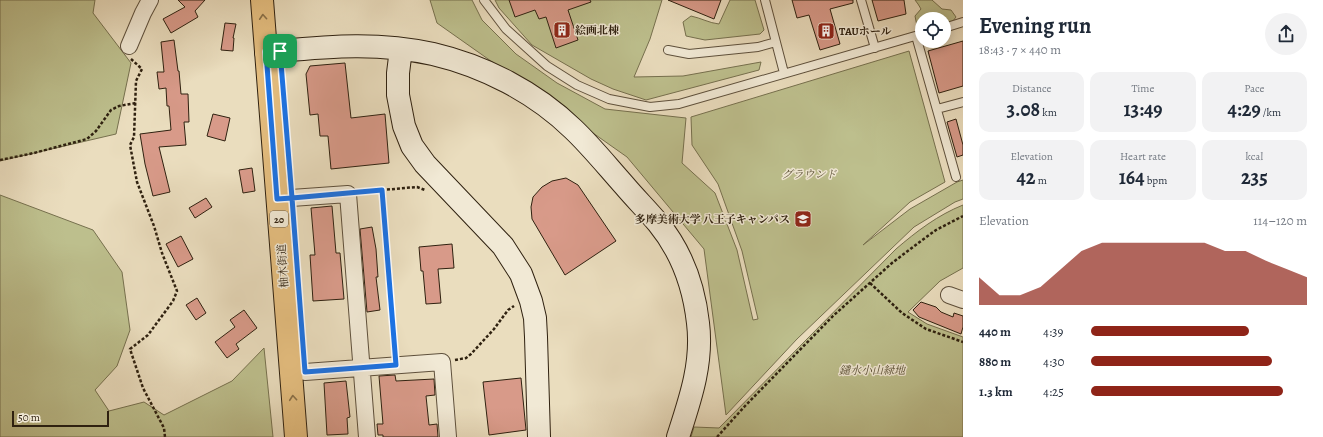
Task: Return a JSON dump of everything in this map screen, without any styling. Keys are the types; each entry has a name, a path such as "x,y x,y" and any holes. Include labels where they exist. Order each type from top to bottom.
{"main road":[{"name":"柚木街道","path":"262,0 273,52 285,198 305,372 310,437"},
{"name":"柚木街道","path":"273,52 276,0"},
{"name":"柚木街道","path":"285,198 296,437"}],"street":[{"path":"129,46 150,0"},
{"path":"273,52 381,46 433,54 489,73 522,91 550,109 572,128 658,223 680,258 689,281 699,333 699,345 695,378 678,437"},
{"path":"401,49 398,73 398,94 404,126 412,146 425,164 491,232 509,253 522,274 531,301 534,318 539,437"},
{"path":"285,198 348,194 367,437"},
{"path":"305,372 442,362 448,437"}],"lane":[{"path":"484,0 506,29 547,66 577,85 609,99 650,107 679,104 915,36"},
{"path":"765,0 784,73"},
{"path":"861,0 875,48"},
{"path":"951,26 963,22"},
{"path":"668,50 689,54 758,47 776,42"},
{"path":"922,48 956,177"},
{"path":"937,109 963,102"}],"path":[{"path":"129,46 126,52 142,70 136,81 134,137 130,145 137,182 177,291 173,301 148,335 130,349 143,388 164,428 165,437"},
{"path":"0,160 87,139 96,131 111,110 119,106 136,104"},
{"path":"348,194 418,187 427,193"},
{"path":"382,190 396,365"},
{"path":"717,437 740,411 827,322 892,263 936,230 963,216"},
{"path":"870,283 902,313 926,329 963,342"},
{"path":"442,362 466,358 494,329 508,310 518,304"}],"green space":[{"path":"0,0 95,0 93,13 131,63 116,134 0,161"},
{"name":"グラウンド","path":"430,0 472,0 482,20 516,54 557,83 605,109 686,118 682,163 715,193 737,250 753,320 758,319 742,251 718,184 692,145 691,117 909,51 945,182 910,202 863,245 910,209 963,180 963,199 955,202 914,227 797,339 726,415 704,249 627,157 437,23"},
{"path":"495,0 662,0 650,39 634,77 683,76 761,62 759,70 646,100 613,89 591,79 532,45 499,8"},
{"path":"730,0 755,0 764,30 760,34 705,40 686,36 683,22 691,16 719,24"},
{"path":"915,0 932,0 942,9 951,10 956,17 951,24 951,12 918,12 921,9"},
{"path":"0,195 93,230 122,272 130,330 117,366 95,390 109,411 144,402 164,415 232,381 264,348 273,437 0,437"},
{"name":"鑓水小山緑地","path":"963,205 963,268 940,281 908,312 927,324 963,337 963,437 691,437 694,427 719,428 896,249 928,224"}],"building":[{"path":"178,0 205,0 195,11 198,17 171,33 163,19 185,7"},
{"name":"絵画北棟","path":"509,0 590,0 591,2 568,10 578,40 556,48 546,17 539,19 535,10 515,17"},
{"path":"668,0 721,0 714,19"},
{"name":"TAUホール","path":"792,0 853,0 853,3 830,9 840,44 820,50 809,15 797,18"},
{"path":"872,0 904,0 906,14 878,21"},
{"path":"225,23 236,24 233,38 233,51 221,50"},
{"path":"174,40 181,94 188,94 189,122 184,122 186,145 159,147 170,192 153,196 145,164 140,134 171,130 166,88 159,89 157,72 164,72 161,42"},
{"path":"963,41 963,86 939,93 928,51 938,48 951,48 951,44"},
{"path":"345,63 351,118 385,114 389,163 331,169 328,136 320,136 318,114 310,115 306,74 310,66"},
{"path":"213,114 230,118 225,141 207,136"},
{"path":"956,119 963,145 963,155 957,157 947,122"},
{"path":"252,168 255,191 243,193 239,170"},
{"path":"566,178 578,185 616,241 565,275 532,219 531,207 533,197 542,187 552,181"},
{"path":"206,198 212,207 195,218 189,208"},
{"path":"332,206 336,253 340,253 344,299 313,301 310,255 315,255 311,208"},
{"path":"372,227 376,249 378,277 376,277 380,310 367,312 360,229"},
{"path":"181,236 193,259 178,267 166,244"},
{"path":"452,244 454,268 438,269 441,303 426,304 419,247"},
{"path":"197,298 206,313 196,320 186,305"},
{"path":"921,302 936,307 941,312 953,317 954,313 963,316 963,327 961,334 919,317 913,310"},
{"path":"244,310 257,328 236,344 239,349 227,358 215,342 235,327 230,320"},
{"path":"395,375 396,381 434,379 435,395 426,396 429,425 437,424 438,437 383,437 383,435 378,435 377,424 383,424 379,376"},
{"path":"521,378 526,430 489,435 483,382"},
{"path":"346,381 350,417 347,418 348,434 327,435 324,383"}],"place":[{"name":"絵画北棟","path":"562,30"},
{"name":"TAUホール","path":"826,31"},
{"name":"多摩美術大学 八王子キャンパス","path":"803,219"}],"route":[{"path":"280,51 266,52 277,199 292,198 305,372 396,365 382,190 292,198 280,51"}]}
